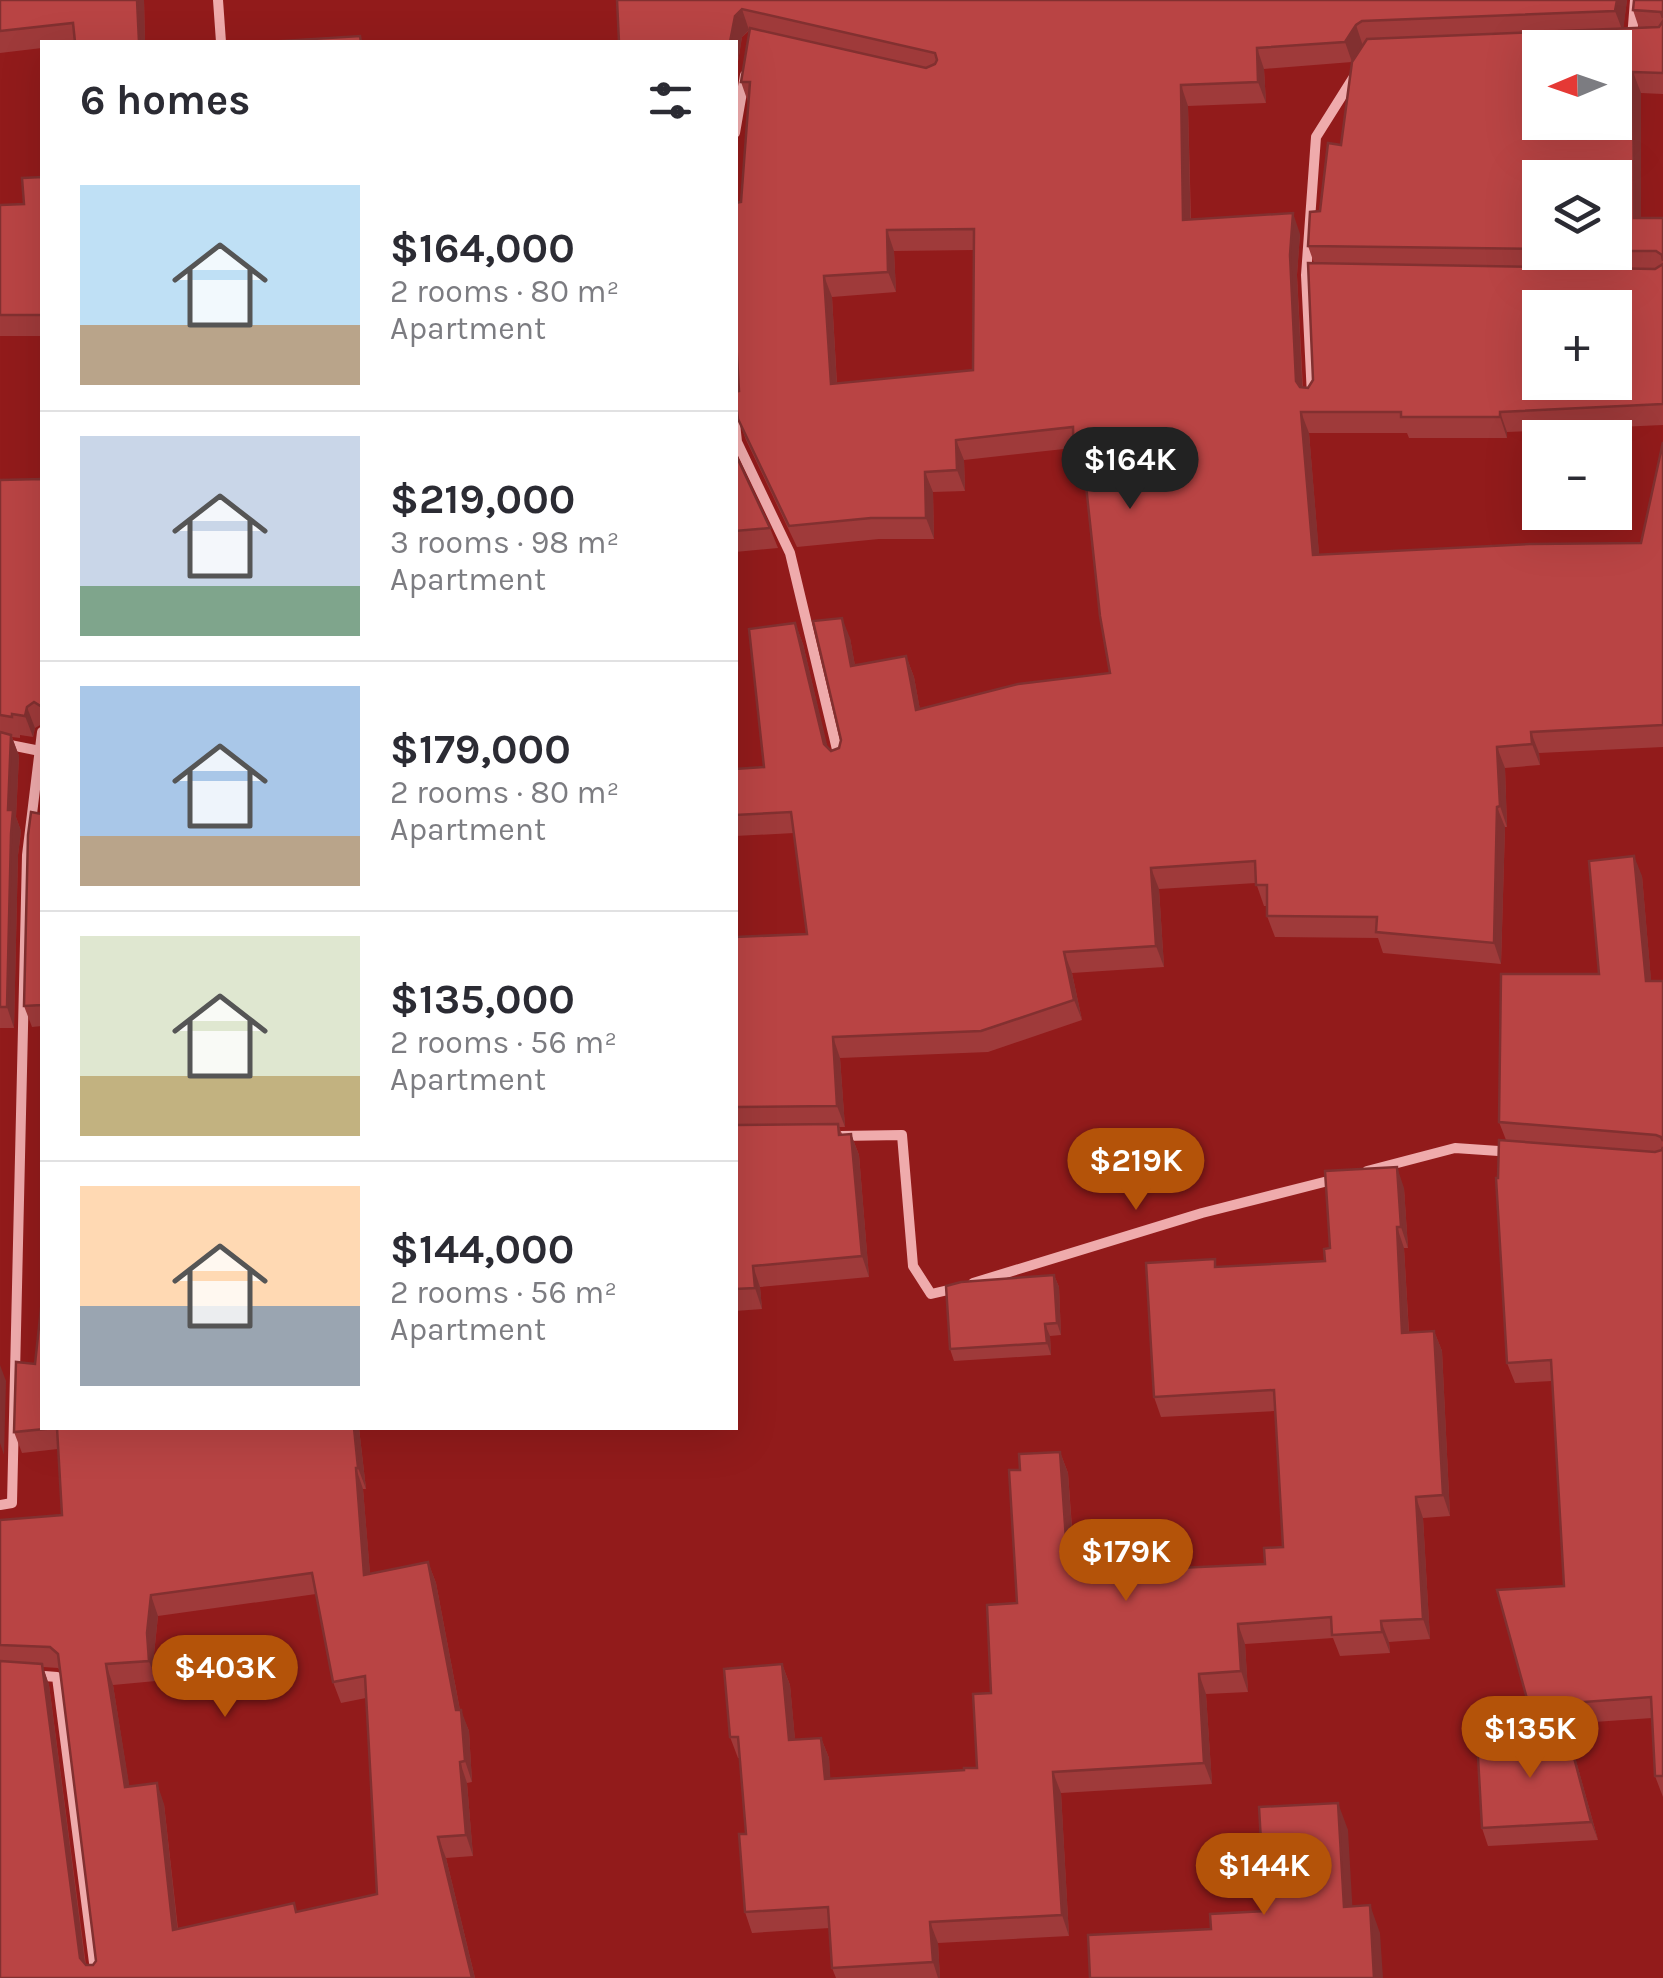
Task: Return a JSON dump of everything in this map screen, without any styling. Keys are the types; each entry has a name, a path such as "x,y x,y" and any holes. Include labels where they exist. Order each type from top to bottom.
{"street":[{"path":"218,0 222,40"},
{"path":"1635,0 1632,40 1647,40"},
{"path":"738,115 748,57"},
{"path":"1312,402 1306,275 1316,138 1361,66"},
{"path":"1306,275 1326,275"},
{"path":"738,442 790,554 840,763"},
{"path":"0,743 40,751 26,855 12,1503 0,1505"},
{"path":"828,1136 902,1135 914,1266 931,1294 1202,1213 1455,1148 1533,1153"},
{"path":"19,1674 57,1676 96,1978"}],"building":[{"path":"0,0 137,0 139,40 75,40 73,23 0,31"},
{"path":"617,0 1617,0 1615,11 1362,21 1345,42 1257,48 1258,82 1181,85 1183,220 1293,213 1290,255 1296,381 1300,387 1308,388 1313,380 1308,263 1522,267 1522,270 1632,270 1655,269 1663,264 1663,404 1500,412 1500,417 1301,412 1313,555 1529,544 1641,543 1663,442 1663,725 1531,732 1532,744 1497,747 1500,806 1494,943 1376,932 1377,917 1267,916 1267,885 1256,885 1255,861 1151,868 1156,946 1064,952 1074,1000 981,1031 833,1037 837,1106 738,1107 738,937 807,934 791,812 738,815 738,769 764,767 749,629 795,623 824,744 831,751 839,748 841,740 813,621 842,618 851,666 906,656 916,710 1018,684 1110,673 1084,467 1074,467 1073,427 956,440 957,470 925,472 926,518 871,518 789,526 738,419 738,202 750,82 741,82 750,28 926,68 937,60 935,53 742,9 735,16 730,40 619,40","holes":["974,229 973,370 831,384 824,276 888,272 887,230"]},
{"path":"1634,0 1663,0 1663,18 1661,12 1633,10"},
{"path":"1663,21 1663,73 1633,72 1634,218 1663,218 1663,261 1656,251 1632,251 1632,160 1522,160 1522,249 1308,246 1310,212 1320,211 1328,143 1341,145 1352,62 1367,39 1522,33 1522,140 1632,140 1632,30 1586,30 1659,27"},
{"path":"360,36 361,40 297,40"},
{"path":"40,177 40,315 0,315 0,205 24,204 22,178"},
{"path":"738,459 770,528 738,531"},
{"path":"40,479 40,706 34,702 27,707 25,716 0,715 0,480"},
{"path":"0,732 11,735 8,810 13,810 7,1007 0,1007"},
{"path":"31,812 40,814 40,1005 24,1006"},
{"path":"1634,856 1646,981 1663,981 1663,1141 1656,1135 1499,1122 1501,974 1599,974 1589,861"},
{"path":"838,1124 839,1135 851,1134 862,1256 753,1266 755,1288 738,1289 738,1125"},
{"path":"1499,1140 1655,1152 1663,1147 1663,1776 1655,1776 1651,1697 1529,1706 1497,1590 1564,1586 1551,1360 1507,1363 1496,1178"},
{"path":"1397,1167 1402,1333 1434,1331 1443,1495 1416,1497 1423,1619 1381,1621 1382,1632 1332,1635 1331,1617 1238,1624 1241,1671 1199,1674 1204,1763 1053,1772 1062,1915 930,1922 933,1962 832,1968 828,1907 745,1912 739,1834 746,1834 738,1737 730,1737 724,1669 782,1664 789,1740 821,1738 825,1779 977,1768 973,1694 991,1693 987,1605 1017,1603 1009,1470 1020,1470 1019,1454 1060,1452 1067,1554 1155,1549 1156,1569 1265,1564 1264,1548 1283,1547 1274,1390 1154,1397 1146,1263 1215,1259 1215,1267 1325,1261 1324,1249 1330,1248 1325,1171"},
{"path":"1054,1275 1057,1323 1045,1324 1047,1343 950,1349 946,1286"},
{"path":"40,1318 40,1429 14,1432 16,1362 35,1364"},
{"path":"57,1430 354,1430 364,1575 428,1562 456,1710 461,1710 465,1761 460,1762 466,1835 438,1837 472,1978 0,1978 0,1661 42,1664 80,1958 86,1965 96,1961 58,1654 50,1647 0,1645 0,1520 62,1515","holes":["312,1573 333,1682 365,1676 377,1894 296,1912 294,1903 173,1930 157,1783 125,1787 106,1664 149,1661 151,1595"]},
{"path":"1567,1731 1591,1822 1482,1828 1477,1739"},
{"path":"1338,1803 1344,1907 1370,1905 1374,1978 1090,1978 1088,1935 1211,1929 1210,1914 1265,1911 1259,1807"}]}
